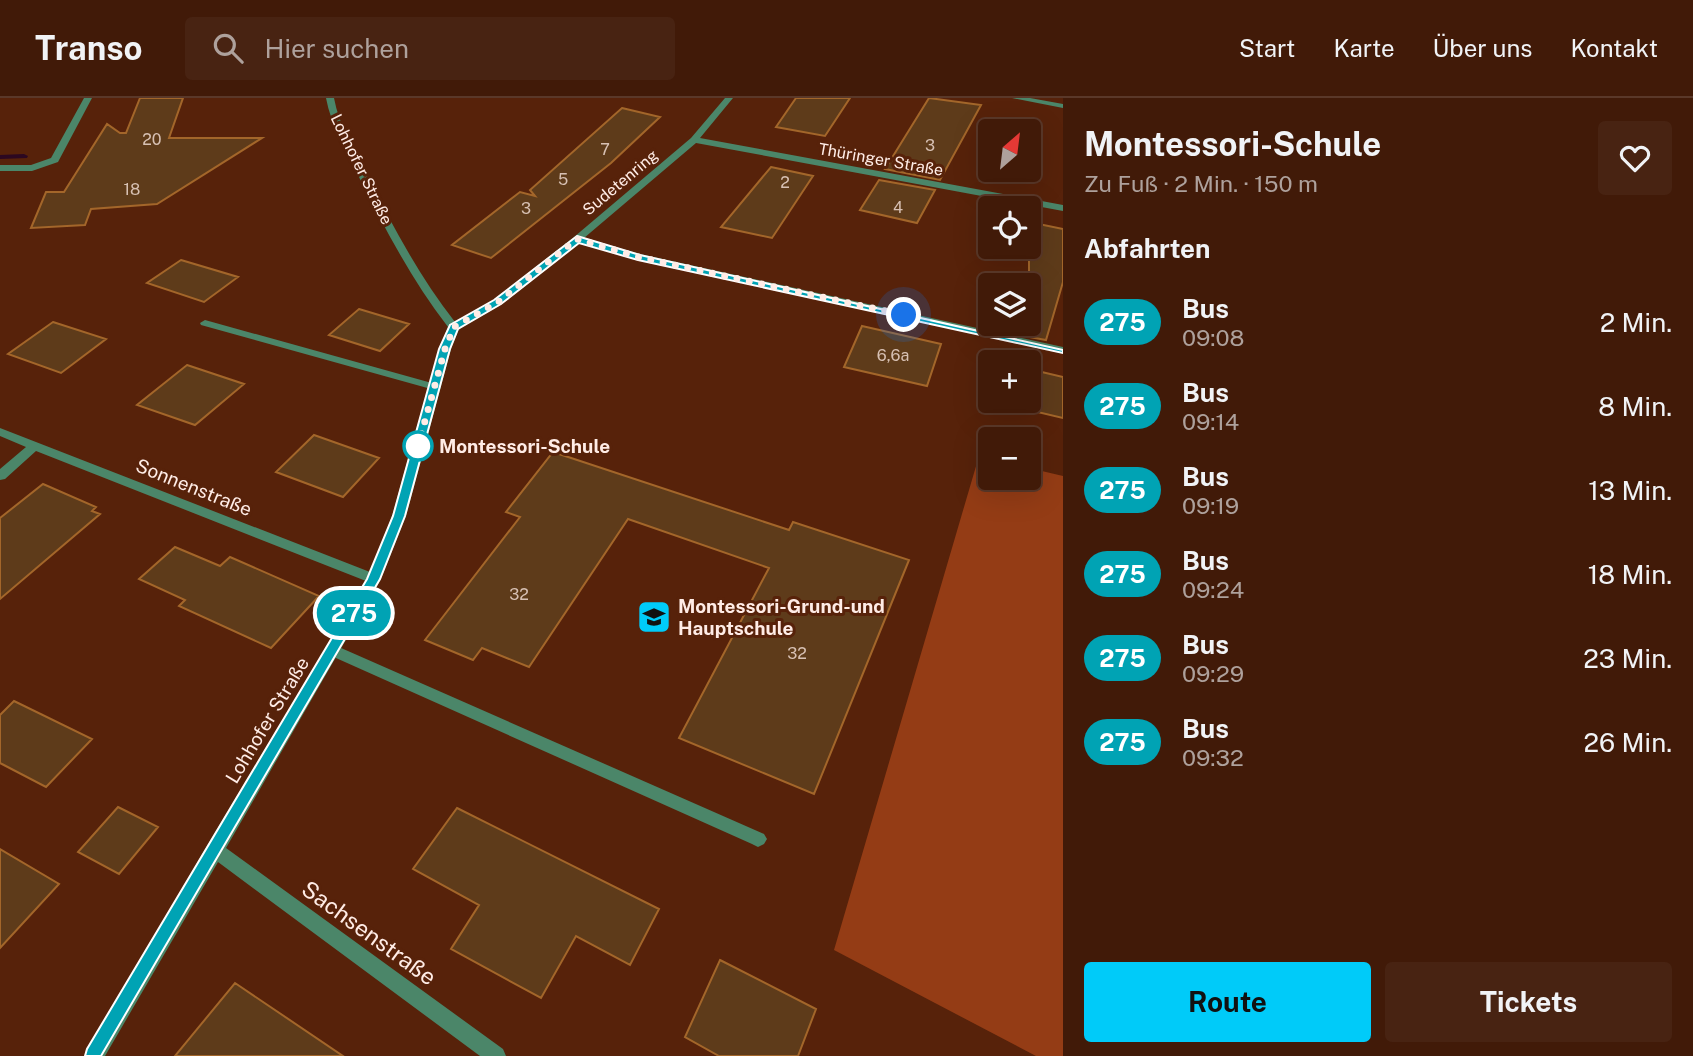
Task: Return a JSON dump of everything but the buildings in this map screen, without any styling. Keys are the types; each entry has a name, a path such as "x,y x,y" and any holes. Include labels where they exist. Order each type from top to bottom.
{"street":[{"path":"0,169 32,168 55,160 88,98"},
{"name":"Lohhofer Straße","path":"94,1056 374,579 399,516 454,327 432,301 412,267 334,119 330,98"},
{"name":"Sudetenring","path":"454,327 498,302 577,239 694,140 729,98"},
{"path":"1016,98 1063,106"},
{"name":"Thüringer Straße","path":"694,140 1063,208"},
{"path":"577,239 638,257 1063,350"},
{"path":"205,323 435,387"},
{"name":"Sonnenstraße","path":"0,432 374,579"},
{"path":"0,476 35,445"},
{"path":"332,650 758,839"},
{"name":"Sachsenstraße","path":"214,849 496,1056"}],"shaded area":[{"path":"978,459 978,490 1041,490 1041,471 1063,476 1063,1056 1036,1056 834,950"}],"waterway":[{"path":"0,157 24,156"}],"bus line":[{"name":"275","path":"94,1056 374,579 399,516 445,349 454,327 498,302 577,239 638,257 1063,350"}],"place":[{"name":"Montessori-Schule","path":"418,446"},
{"name":"Montessori-Grund-und Hauptschule","path":"654,617"}],"route":[{"path":"418,446 445,349 454,327 498,302 577,239 638,257 904,315"}]}
